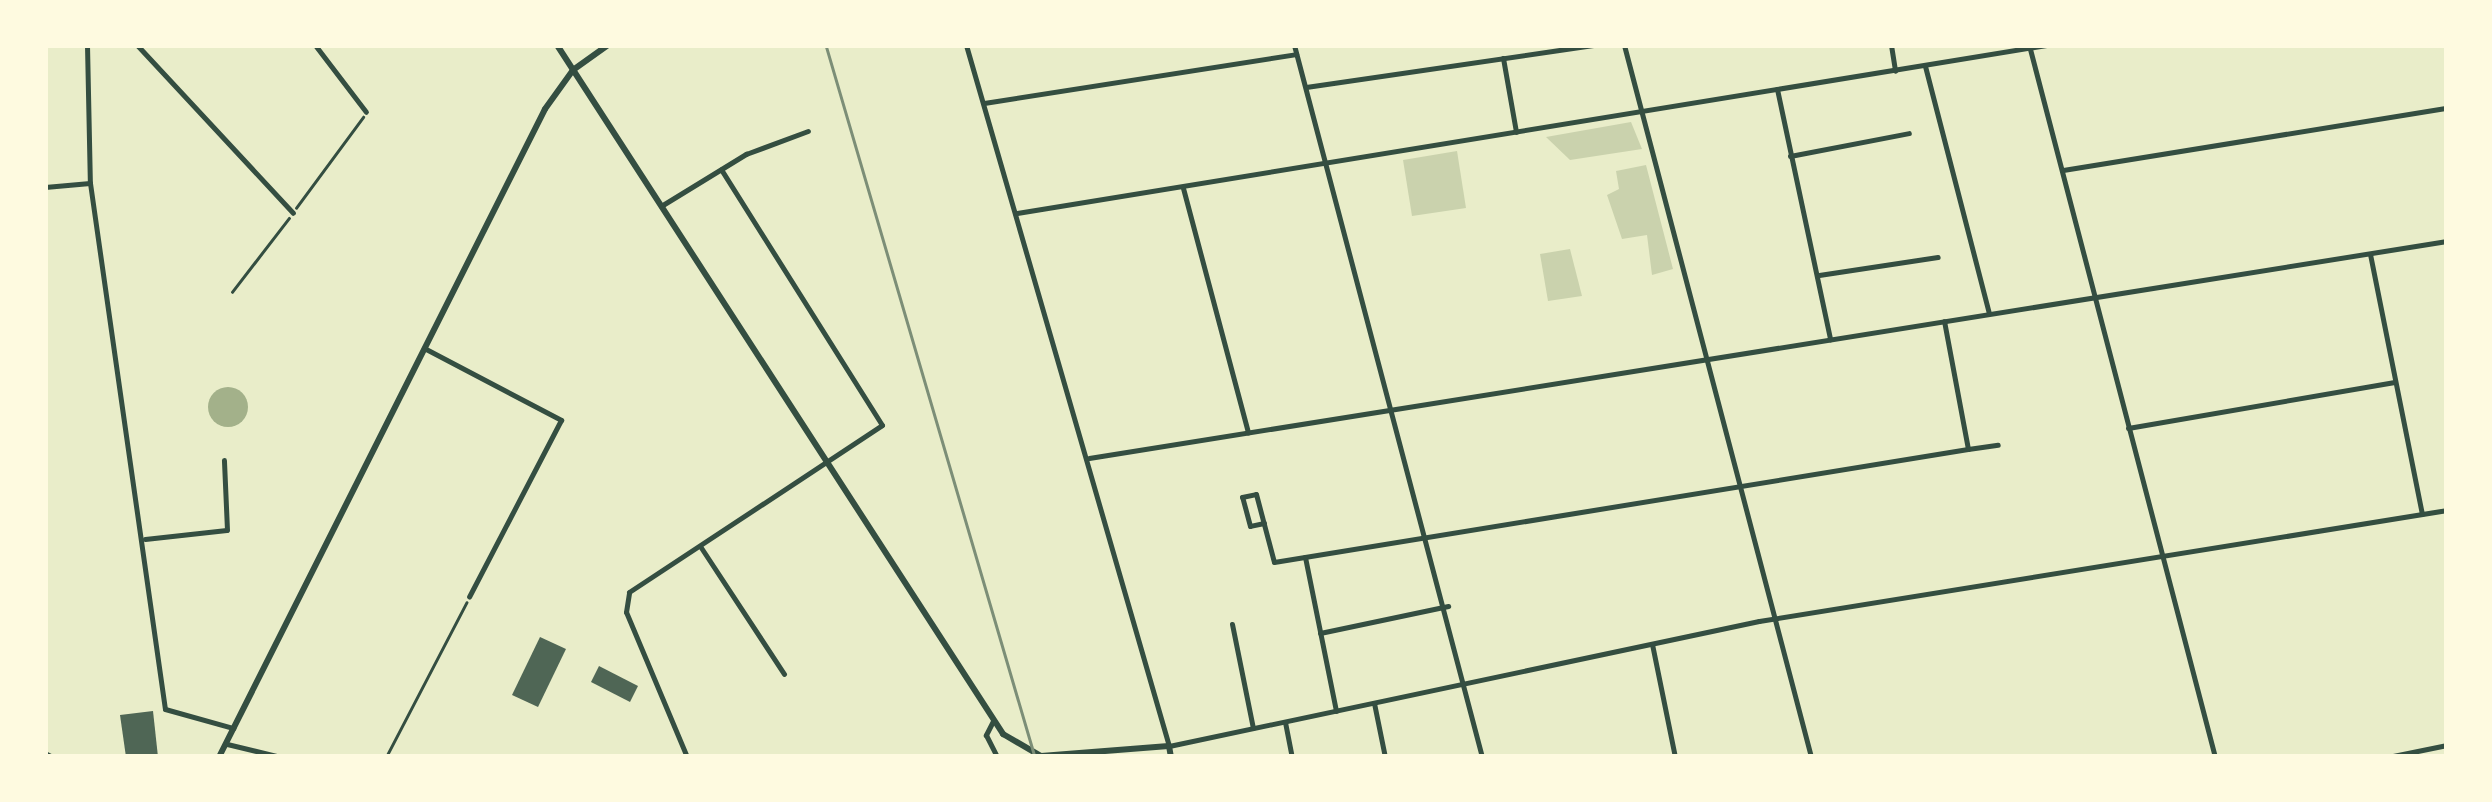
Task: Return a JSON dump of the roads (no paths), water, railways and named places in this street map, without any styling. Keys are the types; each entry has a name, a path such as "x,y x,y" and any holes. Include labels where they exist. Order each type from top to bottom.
{"street":[{"path":"87,45 90,183 126,467 144,539 165,709 233,728"},
{"path":"137,45 292,213"},
{"path":"315,45 366,112"},
{"path":"557,45 993,721 1041,756 1168,746 1776,618 2447,510"},
{"path":"219,757 424,348 573,70 608,45"},
{"path":"966,45 1089,458 1171,757"},
{"path":"1294,45 1448,606 1482,757"},
{"path":"1306,87 1595,45"},
{"path":"1624,45 1811,757"},
{"path":"1891,45 1895,71"},
{"path":"1016,213 2046,45"},
{"path":"2029,46 2215,757"},
{"path":"984,103 1296,54"},
{"path":"1504,58 1516,132"},
{"path":"1925,66 1989,313"},
{"path":"1777,89 1820,275 1830,339"},
{"path":"2063,170 2447,108"},
{"path":"661,206 720,169 808,131"},
{"path":"1790,156 1909,133"},
{"path":"687,757 626,601 700,546 875,435 880,417 720,169"},
{"path":"45,187 90,183"},
{"path":"1182,188 1248,433"},
{"path":"1089,458 2447,241"},
{"path":"2370,254 2422,514"},
{"path":"1820,275 1938,257"},
{"path":"1944,321 1968,449"},
{"path":"424,348 561,420 469,597"},
{"path":"2128,428 2393,382"},
{"path":"1264,522 1250,526 1242,497 1256,494 1264,522 1274,562 1998,445"},
{"path":"144,539 226,530 224,460"},
{"path":"700,546 784,674"},
{"path":"1305,557 1336,710"},
{"path":"1320,633 1448,606"},
{"path":"1232,624 1253,728"},
{"path":"1652,644 1675,757"},
{"path":"1374,702 1385,757"},
{"path":"993,721 986,735 997,757"},
{"path":"1285,722 1292,757"},
{"path":"226,743 282,757"},
{"path":"2393,756 2447,745"}],"railway":[{"path":"826,45 1035,757"}]}
